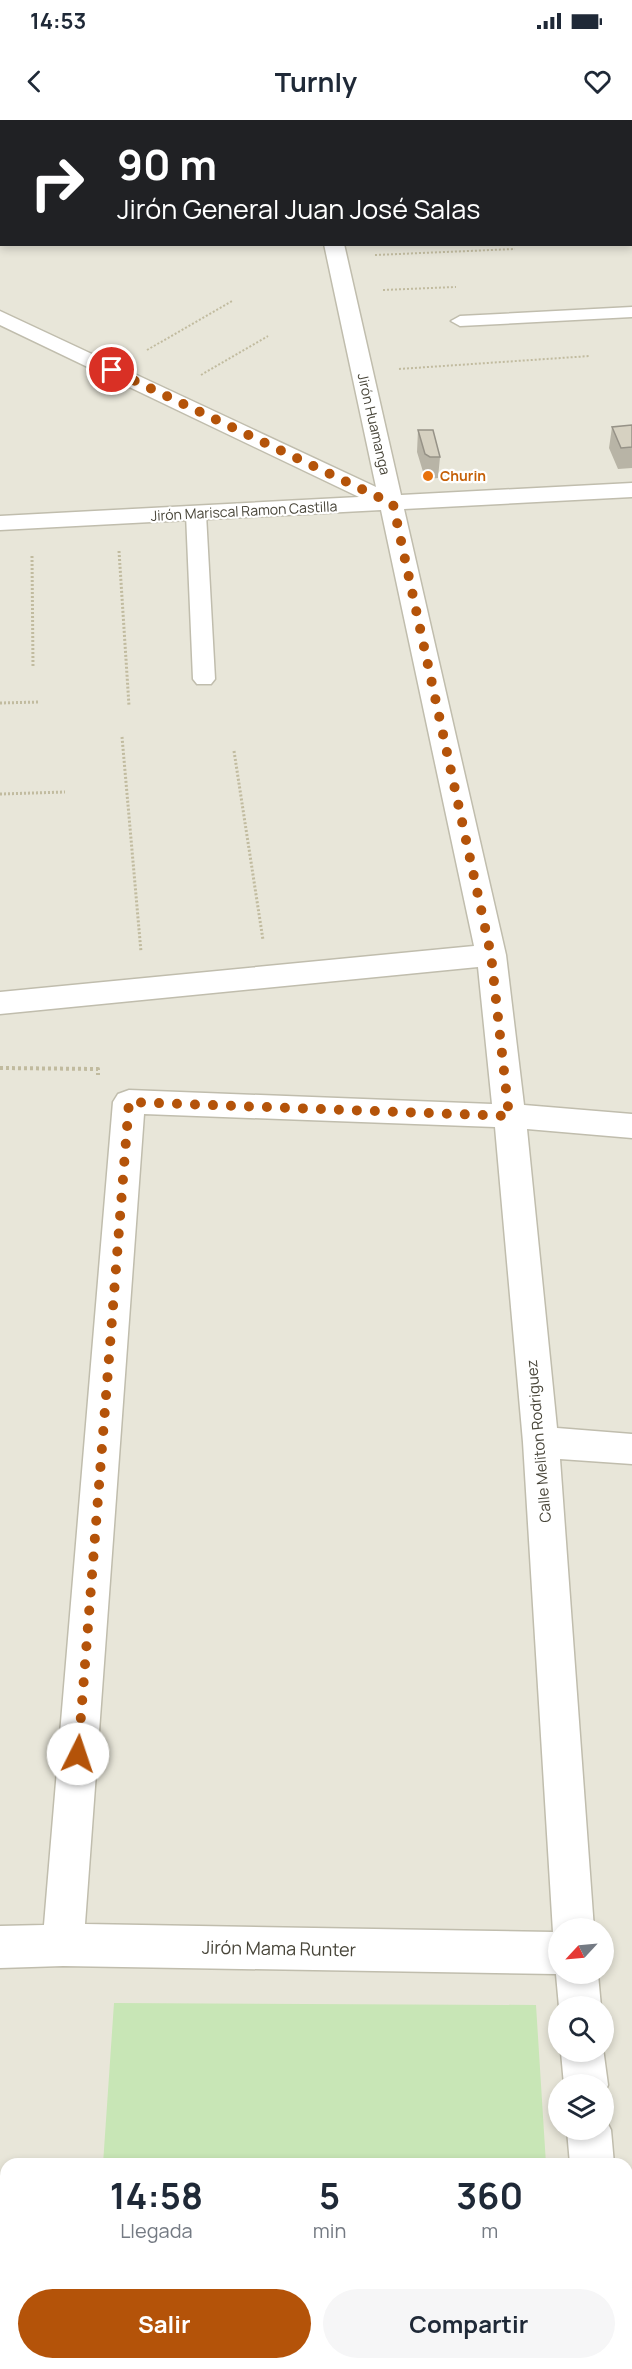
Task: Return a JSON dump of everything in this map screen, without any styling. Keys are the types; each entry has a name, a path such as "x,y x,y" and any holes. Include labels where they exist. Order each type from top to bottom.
{"street":[{"name":"Jirón Huamanga","path":"335,251 393,504 491,955"},
{"path":"0,317 393,504"},
{"name":"Jirón Mariscal Ramon Castilla","path":"0,523 632,490"},
{"path":"0,1003 491,955"},
{"name":"Calle Meliton Rodriguez","path":"491,955 541,1442 572,1918"},
{"path":"63,1945 128,1106 509,1116 632,1126"},
{"path":"541,1442 632,1449"},
{"name":"Jirón Mama Runter","path":"0,1947 63,1945 548,1953"},
{"path":"590,2140 591,2158"}],"lane":[{"path":"460,321 632,312"},
{"path":"196,514 204,679"}],"path":[{"path":"335,251 515,249"},
{"path":"344,292 464,286"},
{"path":"112,370 232,301"},
{"path":"166,396 268,336"},
{"path":"362,372 590,356"},
{"path":"117,518 129,706"},
{"path":"32,522 33,667"},
{"path":"0,703 39,702"},
{"path":"122,737 145,989"},
{"path":"234,751 269,977"},
{"path":"0,794 65,792"},
{"path":"0,1068 98,1069 98,1110 128,1106"}],"shaded area":[{"path":"0,246 632,246 632,2158 0,2158"}],"green space":[{"path":"114,2003 536,2005 546,2158 103,2158"}],"building":[{"path":"632,425 632,447 621,448 612,427"},
{"path":"418,430 433,430 440,457 430,457 425,454"}],"place":[{"name":"Churin","path":"428,476"}],"route":[{"path":"78,1754 129,1102 509,1116 491,955 393,504 112,370"}]}
